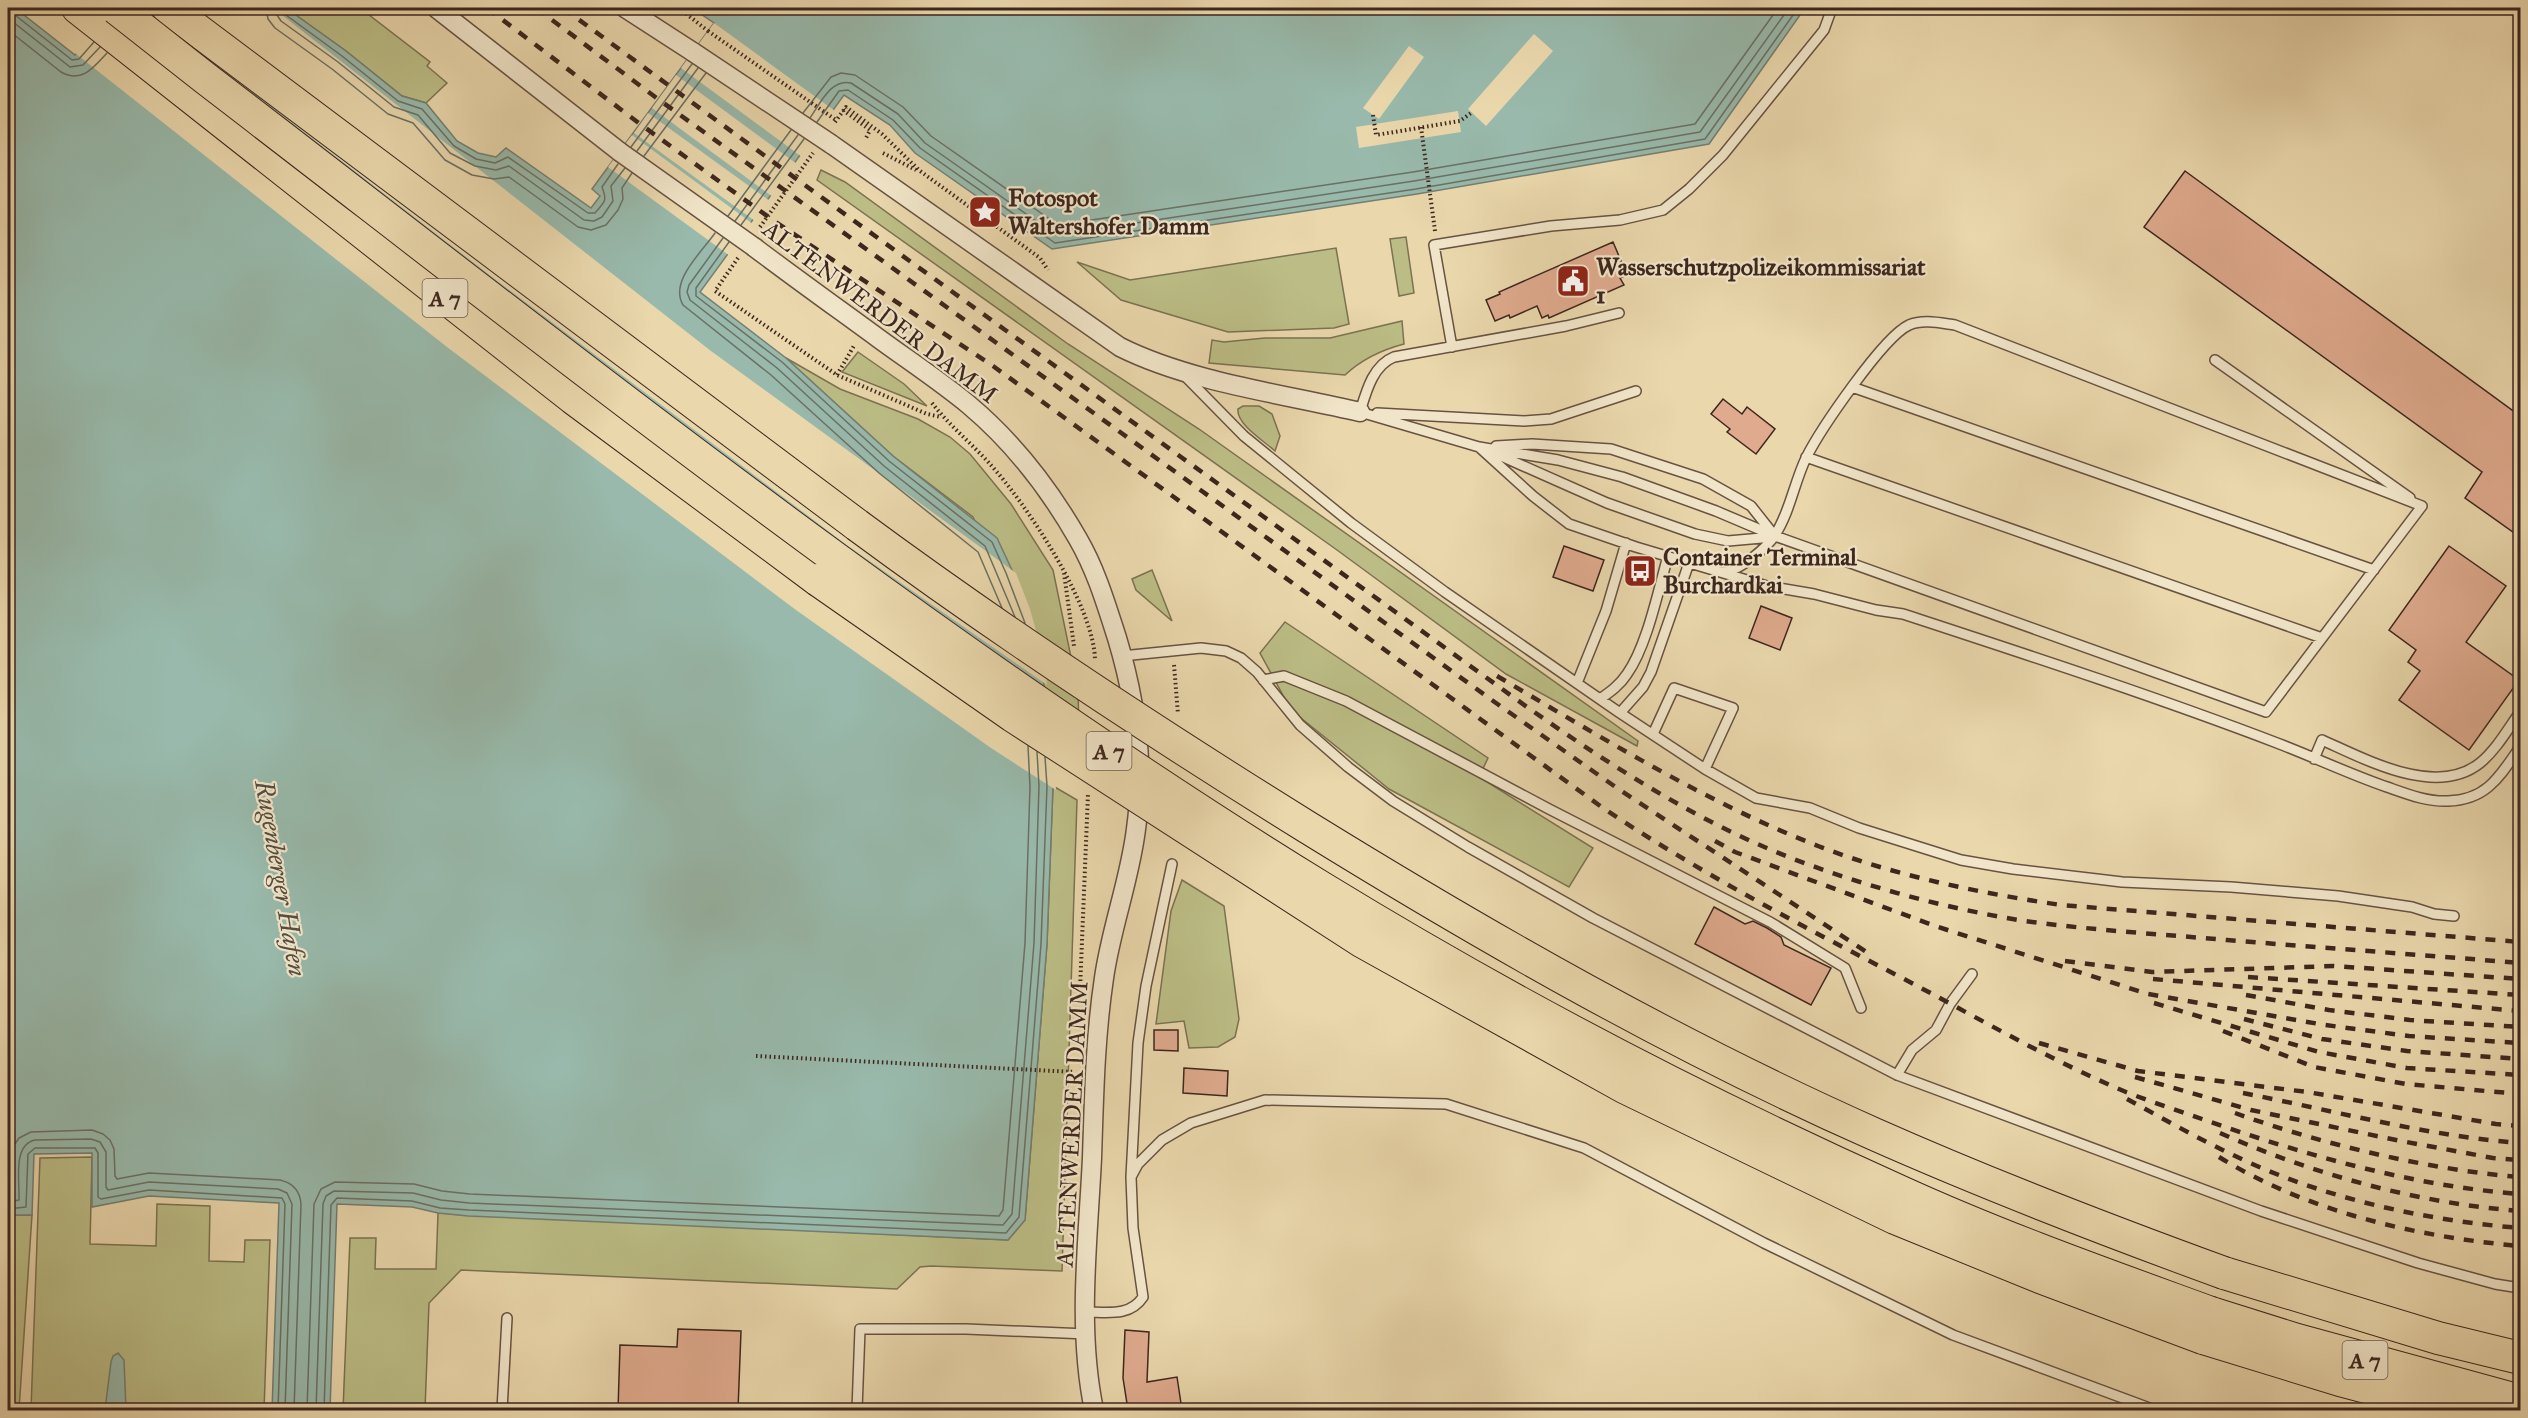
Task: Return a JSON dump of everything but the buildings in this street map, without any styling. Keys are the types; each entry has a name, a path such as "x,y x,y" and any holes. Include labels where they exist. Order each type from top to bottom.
{"highway":[{"name":"A 7","path":"78,8 573,398 818,580 1013,716 1363,942 1624,1087 1895,1218 2040,1277 2203,1338 2340,1380 2453,1410"},
{"name":"A 7","path":"116,8 834,559 1086,736 1163,787 1324,889 1454,966 1626,1059 1753,1124 1905,1194 2054,1256 2211,1313 2286,1337 2520,1401"},
{"name":"A 7","path":"168,8 781,469 989,621 1240,786 1526,958 1735,1067 1872,1133 2008,1191 2224,1273 2438,1338 2520,1358"}],"street":[{"name":"ALTENWERDER DAMM","path":"436,8 620,152 970,406 1015,451 1051,496 1080,541 1099,582 1122,656 1134,710 1138,802 1136,830 1113,924 1102,990 1096,1047 1086,1312 1087,1360 1094,1410"},
{"path":"625,8 826,140 1120,347 1144,359 1180,371 1360,412"}],"lane":[{"path":"1452,347 1434,245 1540,227 1620,220 1663,210 1689,189 1723,155 1824,30 1833,8"},
{"path":"1360,412 1365,393 1380,366 1386,360 1566,326 1618,313"},
{"path":"1721,572 1738,568 1775,536 1806,457 1852,387 1889,338 1910,324 1930,321 1955,325 2422,506"},
{"path":"2215,360 2422,506"},
{"path":"1180,371 1244,436 1351,523 1444,592 1620,713 1705,769 1756,798 1810,808 1859,828 1961,860 2034,872 2122,882 2232,887 2338,896 2412,906 2434,914 2454,916"},
{"path":"1852,387 2373,570"},
{"path":"1360,412 1524,421 1567,415 1636,391"},
{"path":"1360,412 1479,447 1558,460 1623,477 1716,510 1775,536 2266,712 2422,506"},
{"path":"1479,447 1532,444 1611,449 1703,479 1751,506 1775,536"},
{"path":"1479,447 1607,503 1695,534 1728,542 1775,536"},
{"path":"1479,447 1533,496 1569,524 1767,586 1903,614 2278,743 2411,796 2434,801 2450,801 2466,799 2484,792 2498,778 2520,747"},
{"path":"1806,457 2322,638"},
{"path":"1577,683 1606,611 1626,543"},
{"path":"1600,699 1616,688 1628,673 1640,650 1668,556"},
{"path":"1620,713 1644,687 1651,672 1689,563"},
{"path":"1122,656 1201,648 1226,651 1241,658 1263,680 1300,725 1348,767 1393,801 1468,847 1593,918 1897,1075 2261,1211 2418,1263 2495,1284 2520,1288"},
{"path":"1263,680 1284,676 1346,701 1549,809 1770,921 1845,968 1861,1008"},
{"path":"1653,734 1674,688 1733,708 1705,769"},
{"path":"2314,759 2322,740 2420,777 2456,776 2481,762 2520,712"},
{"path":"1086,1312 1120,1312 1136,1307 1143,1297 1133,1228 1131,1177 1138,1043 1146,986 1172,864"},
{"path":"1897,1075 1912,1050 1936,1030 1950,1004 1972,974"},
{"path":"1131,1177 1138,1164 1162,1140 1191,1123 1265,1100 1446,1104 1584,1148 1764,1243 1953,1335 2139,1408 2155,1410"},
{"path":"502,1410 507,1318"},
{"path":"857,1410 860,1329 966,1329 1087,1334"}],"path":[{"path":"679,8 708,31 844,126"},
{"path":"1052,276 1040,258 920,171 882,134 846,106 826,140 715,291 837,375 927,414 942,417 990,464 1033,520 1064,571"},
{"path":"843,110 870,130 865,140"},
{"path":"1373,115 1376,135 1460,121 1471,113"},
{"path":"1421,127 1435,233"},
{"path":"858,135 873,146"},
{"path":"882,152 920,171"},
{"path":"837,375 856,344"},
{"path":"1172,650 1178,720"},
{"path":"756,1056 1076,1072"}],"green space":[{"path":"286,8 360,8 430,62 427,66 447,83 426,103 402,96 346,51"},
{"path":"821,170 845,182 1068,344 1199,429 1638,741 1637,746 1506,674 1337,550 817,180"},
{"path":"1406,237 1414,293 1399,296 1390,239"},
{"path":"1336,248 1349,324 1334,328 1228,332 1121,300 1077,262 1130,280"},
{"path":"1402,321 1404,344 1372,356 1345,375 1209,363 1212,340 1224,342 1265,338 1330,338"},
{"path":"858,352 904,384 927,406 842,372"},
{"path":"786,358 840,389 918,419 950,437 970,454 1011,504 1053,570 1078,691 1079,729 1049,712 973,517 893,456"},
{"path":"1243,406 1259,406 1272,414 1280,436 1275,451 1241,420 1238,409"},
{"path":"1152,570 1172,621 1136,590 1132,579"},
{"path":"1285,622 1488,758 1479,777 1593,848 1569,887 1389,789 1291,710 1260,653"},
{"path":"1053,786 1077,800 1062,1271 920,1267 897,1289 461,1270 429,1303 425,1410 343,1410 350,1238 376,1238 375,1269 436,1269 438,1213 1008,1240 1025,1220 1047,944"},
{"path":"1182,880 1224,906 1239,1019 1235,1037 1218,1047 1189,1048 1184,1021 1156,1024 1171,911"},
{"path":"92,1157 90,1244 156,1246 157,1204 210,1206 209,1261 244,1262 245,1240 270,1240 264,1410 31,1410 40,1158"},
{"path":"8,1215 32,1215 19,1410 8,1410"}],"water":[{"name":"Rugenberger Hafen","path":"8,8 15,8 75,55 116,8 286,8 346,51 402,96 426,103 457,141 478,153 496,157 506,148 591,208 600,196 592,189 714,23 692,8 1805,8 1709,144 1417,194 1052,249 915,153 890,125 844,95 700,292 786,358 893,456 997,538 1012,570 1042,664 1053,786 1047,944 1025,1220 1008,1240 468,1216 412,1207 337,1204 330,1410 272,1410 279,1203 149,1196 92,1207 92,1153 34,1154 32,1215 8,1215"},
{"path":"118,1353 124,1360 126,1410 105,1410 111,1362 113,1356"}],"pier":[{"path":"18,8 75,51 112,8 493,286 1052,712 1056,790 991,748 796,610 447,347"},
{"path":"143,8 273,8 711,351 1016,573 1030,609 1045,663 1047,685 848,546 496,280"},
{"path":"714,23 835,111 802,157 681,68"},
{"path":"1534,34 1553,51 1486,126 1468,109"},
{"path":"1409,46 1424,57 1379,119 1363,108"},
{"path":"676,75 797,164 773,197 652,108"},
{"path":"1458,111 1461,132 1359,148 1356,127"},
{"path":"648,113 770,201 755,221 634,133"},
{"path":"632,135 753,224 730,256 608,167"}],"railway":[{"path":"487,8 640,124 774,221 993,366 1603,808 1714,877 2015,1038 2126,1092 2280,1145 2359,1167 2439,1184 2520,1194"},
{"path":"536,8 658,99 1496,703 1617,788 1868,953"},
{"path":"563,8 1527,707 1622,771 1721,827 1791,858 1846,878 1932,902 2018,920 2123,932 2520,963"},
{"path":"1497,676 1694,789 1776,829 1847,857 1908,875 1999,895 2061,905 2520,942"},
{"path":"1715,841 1735,852 1935,926 2148,994 2325,1025 2409,1036 2520,1043"},
{"path":"2065,961 2152,972 2334,966 2520,979"},
{"path":"2248,977 2520,995"},
{"path":"2153,979 2520,1011"},
{"path":"2246,995 2329,1010 2410,1020 2520,1027"},
{"path":"2154,1003 2319,1052 2407,1068 2520,1075"},
{"path":"2244,1019 2322,1039 2407,1051 2520,1059"},
{"path":"2223,1031 2314,1067 2406,1084 2520,1094"},
{"path":"2039,1043 2138,1071 2307,1092 2496,1124 2520,1126"},
{"path":"2135,1077 2251,1110 2401,1141 2493,1158 2520,1160"},
{"path":"2243,1093 2416,1129 2520,1143"},
{"path":"2127,1099 2233,1155 2337,1195 2410,1213 2520,1228"},
{"path":"2235,1113 2303,1135 2376,1154 2485,1174 2520,1177"},
{"path":"2220,1133 2292,1162 2367,1185 2443,1201 2520,1211"},
{"path":"2219,1157 2289,1193 2364,1219 2442,1236 2520,1246"}],"place":[{"name":"Fotospot Waltershofer Damm","path":"985,212"},
{"name":"Wasserschutzpolizeikommissariat 1","path":"1573,281"},
{"name":"Container Terminal Burchardkai","path":"1640,571"}]}
